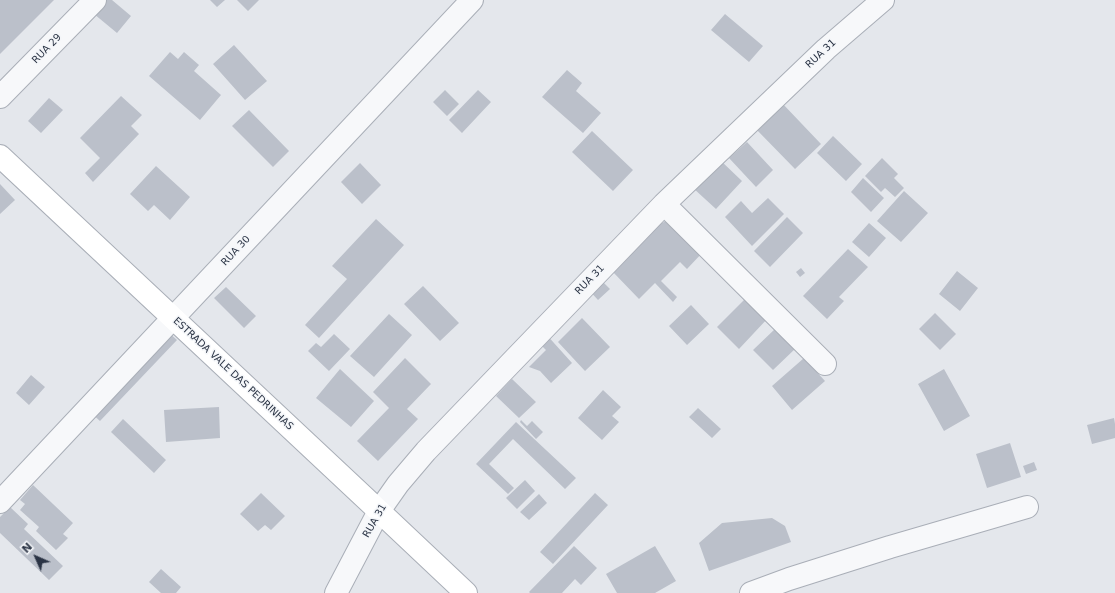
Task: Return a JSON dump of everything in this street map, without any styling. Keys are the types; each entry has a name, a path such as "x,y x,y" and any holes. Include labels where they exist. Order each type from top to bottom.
{"main road":[{"name":"ESTRADA VALE DAS PEDRINHAS","path":"0,156 466,593"}],"street":[{"name":"RUA 29","path":"0,97 94,0"},
{"name":"RUA 30","path":"0,502 472,0"},
{"name":"RUA 31","path":"336,593 379,511 398,484 426,451 664,204 873,3"},
{"path":"664,204 826,364"},
{"path":"751,593 789,579 890,547 1027,507"}],"building":[{"path":"0,0 54,0 0,54"},
{"path":"96,0 112,0 131,16 117,33 88,9"},
{"path":"210,0 225,0 217,7"},
{"path":"237,0 259,0 248,11"},
{"path":"725,14 763,46 749,62 711,30"},
{"path":"234,45 267,81 245,100 213,64"},
{"path":"170,52 178,59 184,52 199,65 194,71 221,95 200,120 149,76"},
{"path":"567,70 582,83 576,91 601,113 583,133 542,97"},
{"path":"445,90 459,104 447,116 433,102"},
{"path":"478,90 491,102 462,133 449,120"},
{"path":"121,96 142,115 131,126 139,134 93,182 85,173 100,158 80,138"},
{"path":"49,98 63,110 41,133 28,121"},
{"path":"781,102 821,144 795,169 755,128"},
{"path":"249,110 289,151 273,167 232,126"},
{"path":"592,131 633,170 613,191 572,152"},
{"path":"833,136 862,164 846,181 817,153"},
{"path":"747,142 773,170 756,187 729,158"},
{"path":"882,158 898,174 894,178 904,188 895,197 885,188 881,192 865,176"},
{"path":"720,160 742,181 716,209 693,188"},
{"path":"360,163 381,185 362,204 341,182"},
{"path":"156,166 190,197 170,220 154,205 148,211 130,194"},
{"path":"863,178 884,198 871,212 851,192"},
{"path":"0,184 15,200 0,214"},
{"path":"904,191 928,213 901,242 877,221"},
{"path":"768,198 784,214 752,246 725,217 741,201 752,213"},
{"path":"787,217 803,233 770,267 754,251"},
{"path":"376,219 404,245 319,338 305,325 347,279 332,266"},
{"path":"670,219 703,252 687,269 680,262 661,281 677,297 673,302 655,283 639,299 612,271 660,224"},
{"path":"869,223 886,238 869,257 852,242"},
{"path":"848,249 868,267 839,297 844,301 827,319 803,296"},
{"path":"801,268 805,273 800,277 796,272"},
{"path":"957,271 978,288 960,311 939,294"},
{"path":"598,277 610,289 598,300 587,288"},
{"path":"423,286 459,323 440,341 404,304"},
{"path":"226,287 256,316 244,328 214,298"},
{"path":"747,297 768,318 739,349 717,327"},
{"path":"691,305 709,324 687,345 669,326"},
{"path":"935,313 956,334 940,350 919,329"},
{"path":"389,314 412,335 374,377 350,356"},
{"path":"582,318 610,347 585,371 558,342"},
{"path":"776,328 796,348 773,370 753,350"},
{"path":"167,331 177,340 100,421 90,412"},
{"path":"545,333 572,363 551,383 540,371 529,367 546,350 537,341"},
{"path":"334,334 350,349 329,371 308,351 316,343 321,347"},
{"path":"405,358 431,384 407,409 418,419 378,461 357,441 389,408 373,392"},
{"path":"804,358 825,381 792,410 772,386"},
{"path":"340,369 374,401 351,427 316,398"},
{"path":"944,369 970,416 944,431 918,384"},
{"path":"31,375 45,387 29,405 16,393"},
{"path":"512,379 536,402 519,418 496,396"},
{"path":"603,390 621,407 612,416 619,422 602,440 578,418"},
{"path":"219,407 220,438 166,442 164,410"},
{"path":"698,408 721,429 712,438 689,417"},
{"path":"1114,418 1115,438 1092,444 1087,425"},
{"path":"123,419 166,460 154,473 111,432"},
{"path":"521,420 527,426 532,421 543,432 536,439 520,422"},
{"path":"516,422 576,478 565,489 513,439 489,464 514,488 508,494 476,464"},
{"path":"1010,443 1021,477 987,488 976,454"},
{"path":"1034,462 1037,470 1026,474 1023,466"},
{"path":"525,480 535,491 517,509 506,498"},
{"path":"33,485 73,523 63,534 68,538 56,550 36,531 39,527 20,510 25,504 20,500"},
{"path":"261,493 285,516 271,530 265,525 258,531 240,514"},
{"path":"595,493 608,505 553,564 540,552"},
{"path":"539,494 547,503 529,520 520,512"},
{"path":"10,507 28,524 24,529 63,566 49,580 0,533 0,517"},
{"path":"772,518 785,526 791,542 709,571 699,543 722,523"},
{"path":"574,546 597,568 581,585 575,579 562,593 530,593 529,592"},
{"path":"655,546 676,581 655,593 617,593 606,574"},
{"path":"161,569 181,587 176,593 161,593 149,582"}]}
